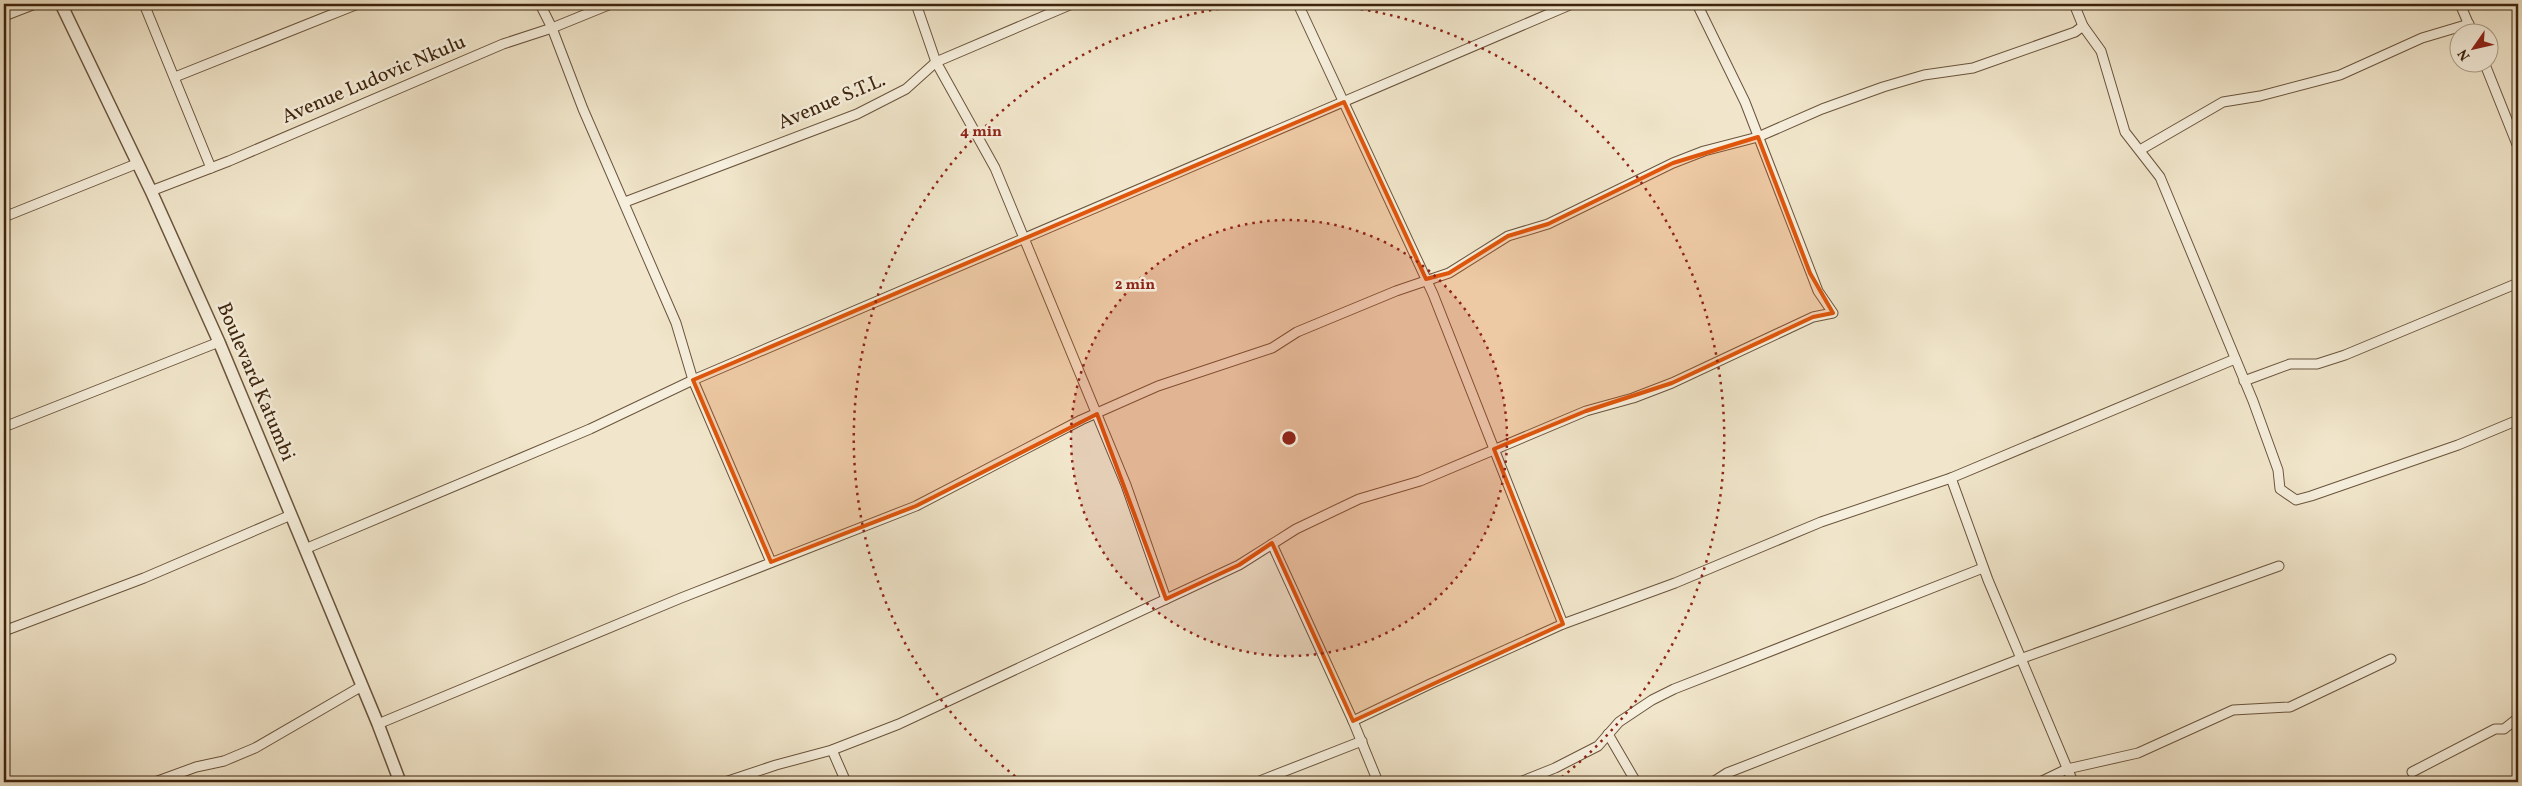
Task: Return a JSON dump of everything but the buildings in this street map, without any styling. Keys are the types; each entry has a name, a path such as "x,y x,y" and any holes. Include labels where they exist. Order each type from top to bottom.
{"street":[{"path":"4,16 34,4"},
{"name":"Boulevard Katumbi","path":"61,4 136,164 151,191 219,342 378,724 400,782"},
{"path":"144,4 212,168"},
{"path":"175,77 358,4"},
{"path":"540,4 552,28 583,109 676,323 693,380 771,562"},
{"name":"Avenue Ludovic Nkulu","path":"151,191 212,168 504,44 552,28 611,4"},
{"path":"916,4 936,62 995,168 1126,485 1166,599"},
{"name":"Avenue S.T.L.","path":"625,202 857,114 906,89 936,62 1072,4"},
{"path":"1298,4 1426,280 1563,624"},
{"path":"305,549 590,429 693,380 1572,4"},
{"path":"725,782 776,765 832,750 900,724 1239,565 1296,529 1359,499 1420,481 1586,411 1633,398 1672,383 1806,320 1833,313 1818,291 1810,273 1745,102 1697,4"},
{"path":"2074,4 2083,26 2101,51 2126,132 2160,177 2244,381 2278,470 2280,489 2296,500 2351,484 2518,420"},
{"path":"2460,4 2468,22"},
{"path":"378,724 522,663 771,562 916,506 1022,450 1158,386 1272,348 1297,332 1426,280 1449,273 1508,236 1548,224 1673,163 1704,151 1758,137 1822,109 1884,87 1924,75 1972,68 2074,32 2083,26"},
{"path":"2140,150 2222,102 2260,96 2340,75 2422,38 2450,32"},
{"path":"2488,72 2518,144"},
{"path":"4,217 136,164"},
{"path":"2244,381 2290,364 2326,362 2442,316 2518,283"},
{"path":"4,427 219,342"},
{"path":"1353,721 1563,624 1675,584 1821,522 1951,478 2235,359"},
{"path":"1951,478 1983,568 2073,782"},
{"path":"4,631 144,578 290,515"},
{"path":"1272,544 1362,741 1378,782"},
{"path":"1713,782 1727,773 2020,659 2279,566"},
{"path":"1520,782 1555,768 1598,746 1608,734 1634,712 1674,689 1983,568"},
{"path":"2040,782 2067,769 2138,753 2234,710 2290,707 2391,659"},
{"path":"155,782 196,767 224,761 255,748 362,686"},
{"path":"2412,772 2495,729 2506,727 2518,718"},
{"path":"1608,734 1636,782"},
{"path":"1257,782 1362,741"},
{"path":"832,750 846,782"}],"highlighted area":[{"path":"1344,102 1426,279 1449,273 1508,236 1548,224 1673,163 1758,137 1810,273 1833,313 1813,317 1672,383 1586,411 1494,449 1563,624 1353,721 1272,543 1239,565 1166,599 1097,414 916,506 771,562 693,380"}]}
